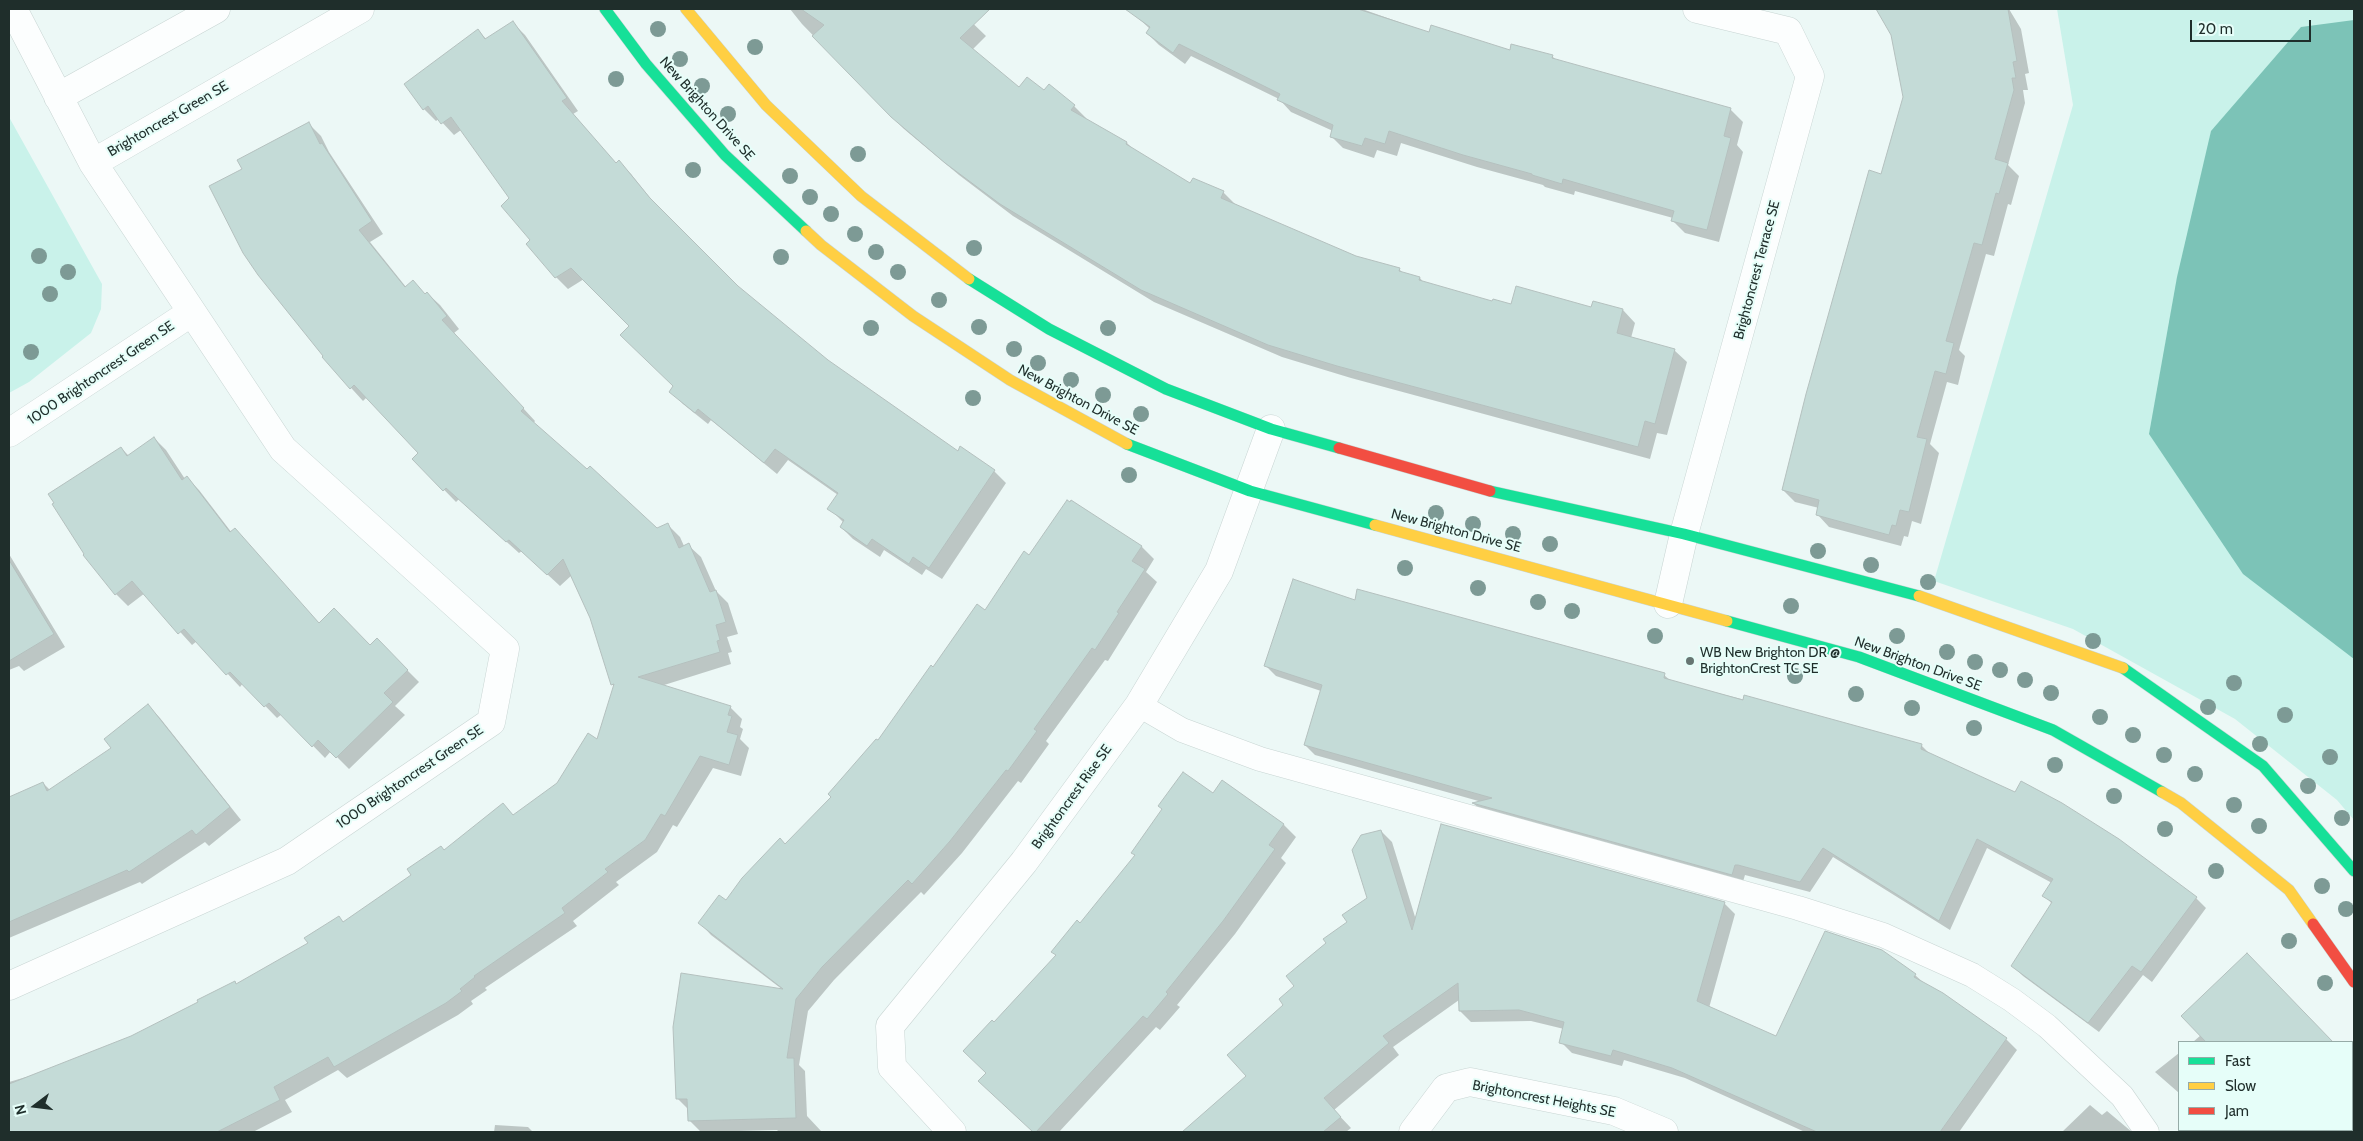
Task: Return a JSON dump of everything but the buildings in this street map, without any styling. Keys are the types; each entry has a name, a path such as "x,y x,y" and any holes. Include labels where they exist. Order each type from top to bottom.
{"street":[{"name":"Brightoncrest Green SE","path":"13,9 93,163 360,9"},
{"path":"58,97 216,9"},
{"name":"New Brighton Drive SE","path":"605,9 646,64 725,156 821,245 914,316 1010,380 1133,447 1250,491 1859,657 2053,730 2181,802 2289,890 2354,982"},
{"path":"686,9 766,105 861,196 959,272 1049,329 1166,389 1271,429 1512,497 1684,534 1920,596 2124,669 2264,766 2354,871"},
{"name":"Brightoncrest Terrace SE","path":"1668,604 1684,534 1810,76 1788,31 1697,9"},
{"name":"1000 Brightoncrest Green SE","path":"9,986 287,861 491,722 504,649 283,449 93,163"},
{"name":"1000 Brightoncrest Green SE","path":"9,433 192,312"},
{"name":"Brightoncrest Rise SE","path":"952,1132 892,1067 890,1026 1024,862 1139,705 1219,571 1250,491 1271,429"},
{"name":"Brightoncrest Heights SE","path":"1413,1132 1446,1088 1470,1082 1614,1111 1664,1132"}],"lane":[{"path":"1139,705 1182,730 1260,759 1798,908 1883,935 1972,975 2012,1000 2047,1026 2122,1096 2147,1132"}],"shaded area":[{"path":"2057,9 2354,9 2354,820 2337,800 2235,719 2073,629 1934,581 2073,105"},
{"path":"2354,20 2354,659 2243,574 2149,434 2177,277 2211,131 2301,27"},
{"path":"9,117 102,284 101,309 91,333 29,382 9,393"}],"traffic: fast":[{"path":"605,9 646,64 725,155 806,231"},
{"path":"969,279 1049,329 1166,389 1271,429 1339,448"},
{"path":"1127,444 1250,491 1375,525"},
{"path":"1490,491 1684,534 1919,596"},
{"path":"1727,621 1859,657 2053,730 2162,792"},
{"path":"2123,668 2263,766 2354,871"}],"traffic: slow":[{"path":"686,9 766,105 861,196 969,279"},
{"path":"806,231 821,245 913,316 1010,380 1127,444"},
{"path":"1375,525 1727,621"},
{"path":"1919,596 2123,668"},
{"path":"2162,792 2181,803 2289,890 2313,924"}],"traffic: jam":[{"path":"1339,448 1490,491"},
{"path":"2313,924 2354,982"}],"place":[{"name":"WB New Brighton DR @ BrightonCrest TC SE","path":"1690,661"}]}
